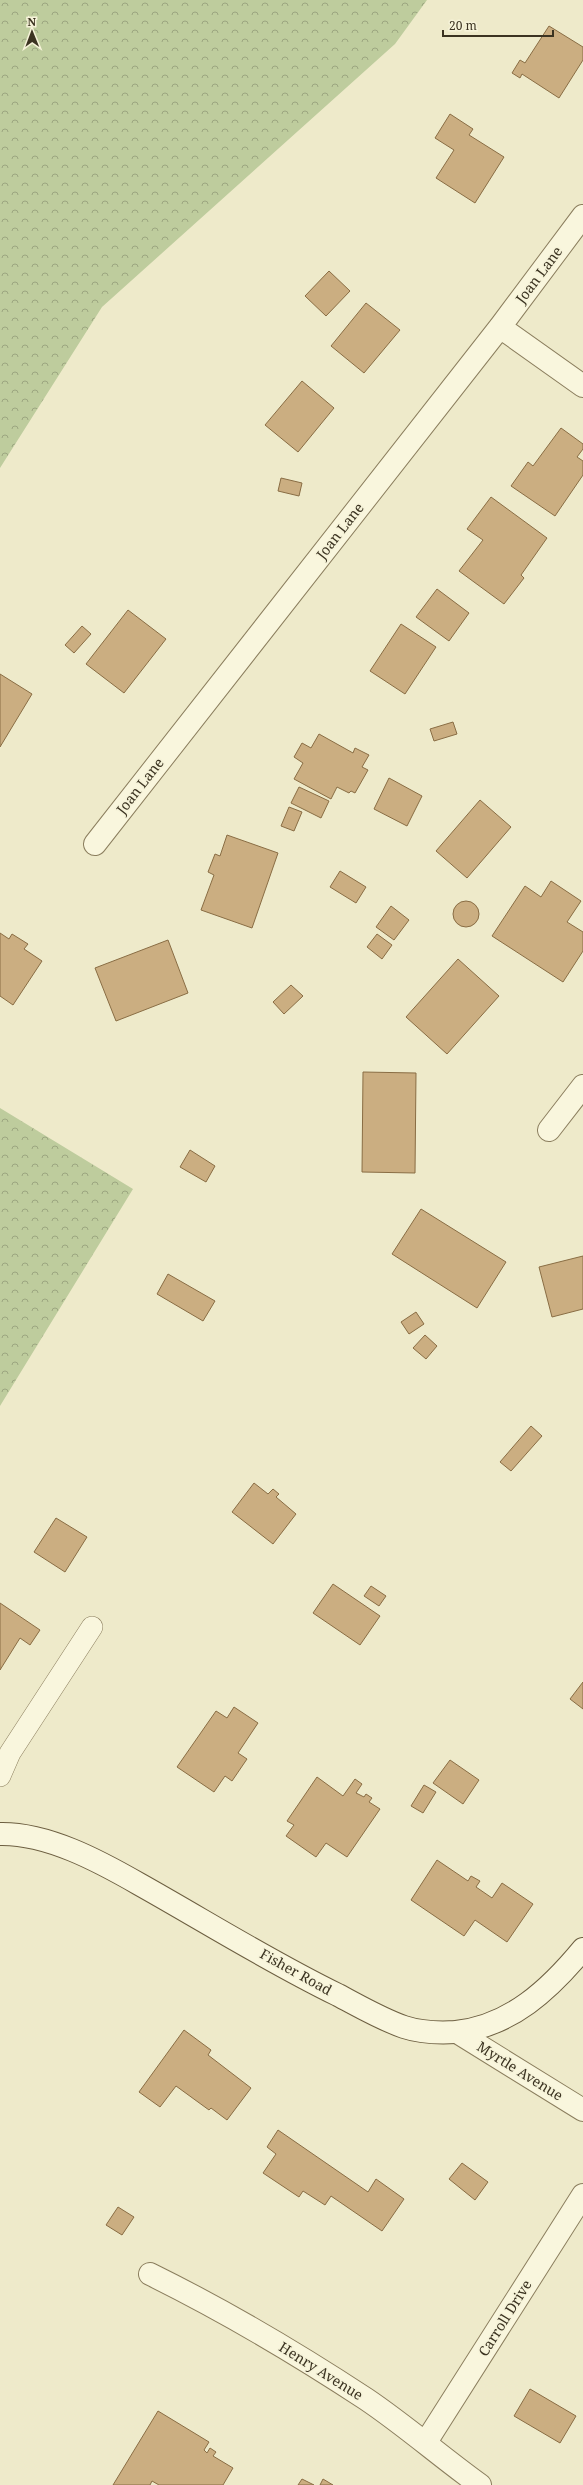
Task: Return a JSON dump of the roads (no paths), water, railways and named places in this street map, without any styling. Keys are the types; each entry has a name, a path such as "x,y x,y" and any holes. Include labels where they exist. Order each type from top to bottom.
{"street":[{"name":"Joan Lane","path":"95,844 500,327 583,216"},
{"path":"500,327 583,386"},
{"path":"549,1130 583,1086"},
{"name":"Fisher Road","path":"0,1834 57,1845 100,1862 312,1983 387,2020 404,2027 423,2031 457,2032 483,2025 517,2012 551,1985 583,1949"},
{"name":"Myrtle Avenue","path":"457,2032 583,2110"},
{"name":"Carroll Drive","path":"426,2442 583,2195"},
{"name":"Henry Avenue","path":"150,2274 210,2304 366,2400 426,2442 480,2485"}],"lane":[{"path":"0,1776 10,1753 92,1627"}]}
